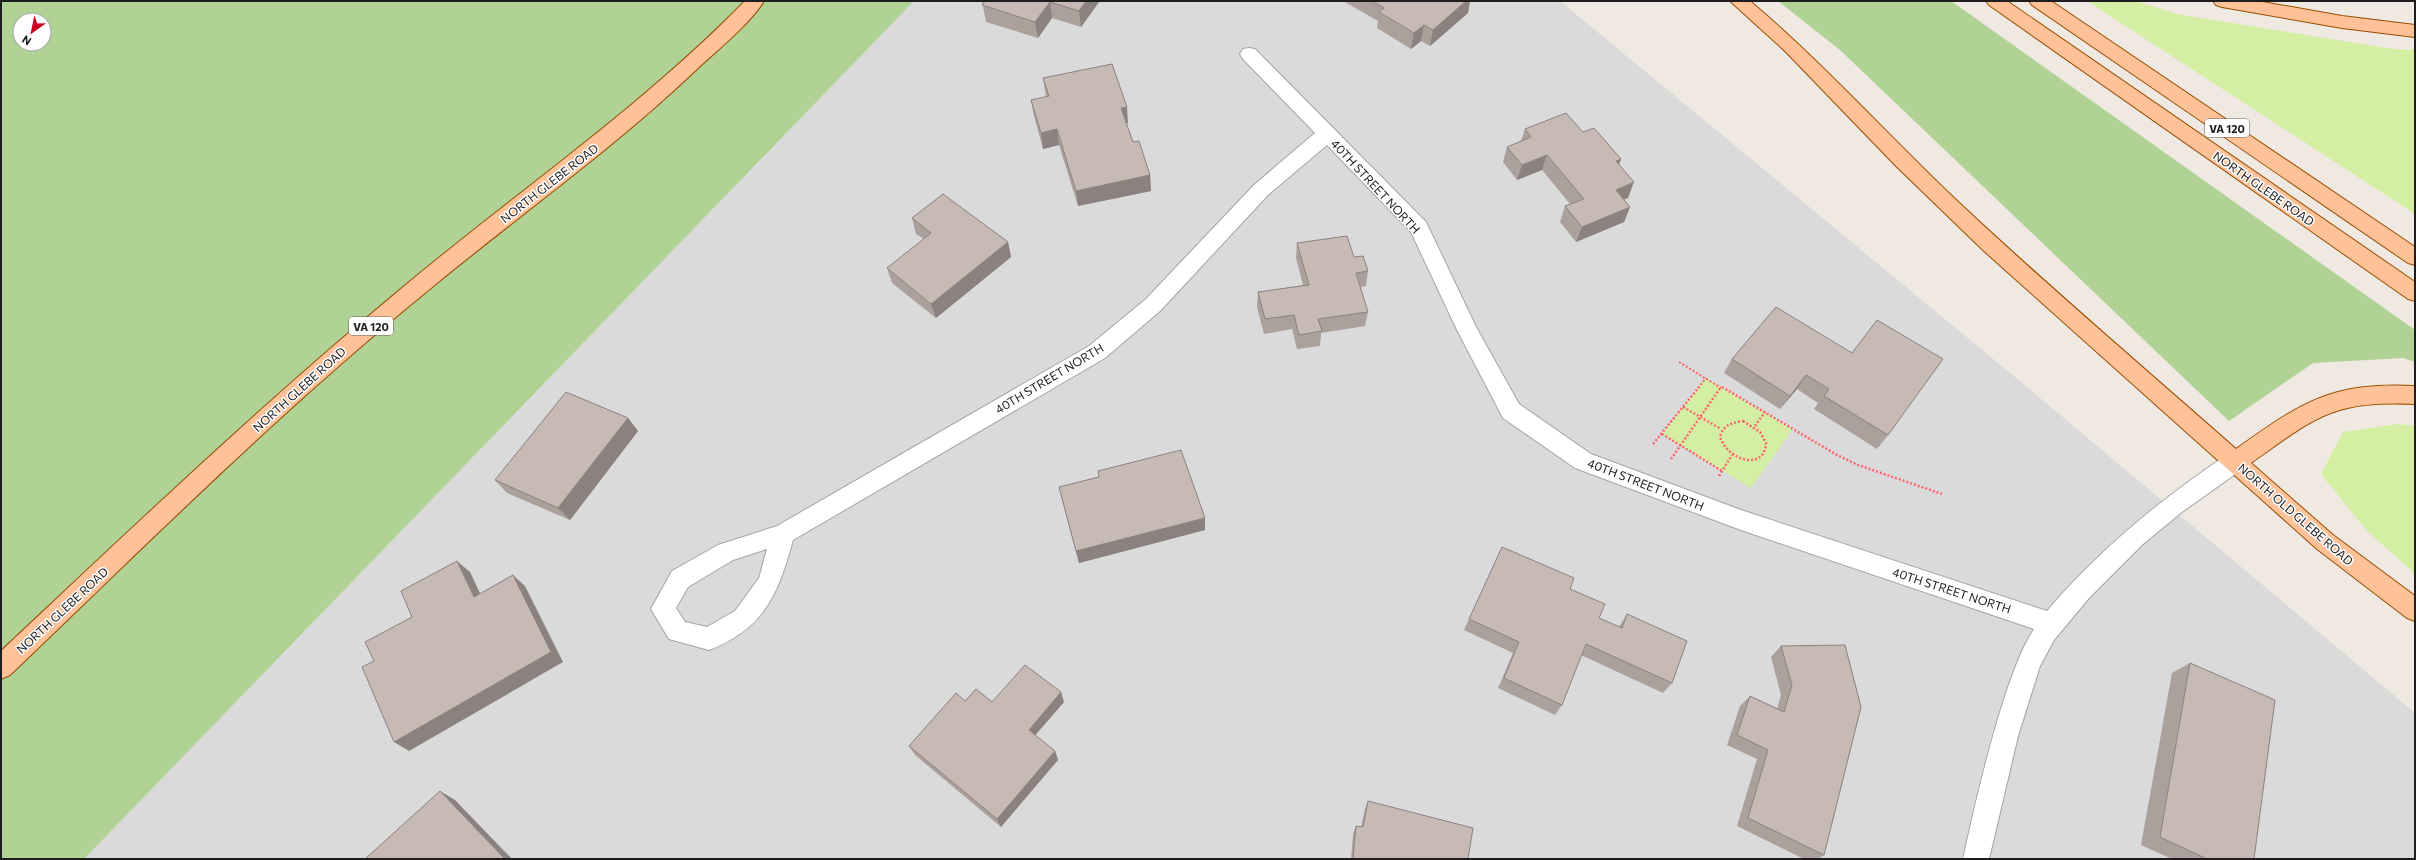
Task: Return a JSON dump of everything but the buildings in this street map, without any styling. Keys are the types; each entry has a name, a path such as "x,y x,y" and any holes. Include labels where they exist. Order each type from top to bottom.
{"main road":[{"name":"NORTH GLEBE ROAD","path":"1,667 309,379 416,288 645,107 690,67 755,1"},
{"name":"NORTH OLD GLEBE ROAD","path":"1739,1 1791,46 1903,161 1986,240 2236,461 2325,542 2415,610"},
{"name":"NORTH GLEBE ROAD","path":"1995,1 2415,293"},
{"name":"VA 120","path":"2038,1 2415,257"},
{"path":"2222,1 2342,22 2415,31"},
{"path":"2236,461 2296,419 2332,402 2373,394 2415,395"}],"street":[{"path":"1250,54 1327,134"},
{"name":"40TH STREET NORTH","path":"783,534 769,584 743,619 709,639 677,631 663,609 680,579 726,552 783,534 1097,352 1153,305 1261,190 1327,134 1419,227 1467,330 1511,411 1570,452 1584,461 1742,520 2051,623"},
{"path":"1976,859 2006,729 2028,667 2040,640 2051,623 2103,566 2132,538 2194,488 2236,461"}],"path":[{"path":"1679,362 1858,465 1942,494"},
{"path":"1653,444 1706,378"},
{"path":"1670,460 1722,387"},
{"path":"1683,407 1721,430"},
{"path":"1755,426 1765,412"},
{"path":"1743,421 1755,426 1764,435 1766,445 1763,453 1755,459 1743,460 1732,455 1722,447 1719,436 1721,430 1731,422 1743,421"},
{"path":"1662,434 1722,470"}],"shaded area":[{"path":"914,1 1560,1 2027,387 2415,713 2415,859 84,859"}],"green space":[{"path":"1,1 914,1 84,859 1,859"},
{"path":"1778,1 1951,1 2415,330 2415,362 2403,358 2313,363 2229,421 1840,50"},
{"path":"2087,1 2135,1 2177,14 2393,49 2415,50 2415,214"},
{"path":"1706,378 1793,429 1751,488 1662,434"},
{"path":"2398,424 2415,426 2415,574 2367,531 2321,474 2343,432"}]}
